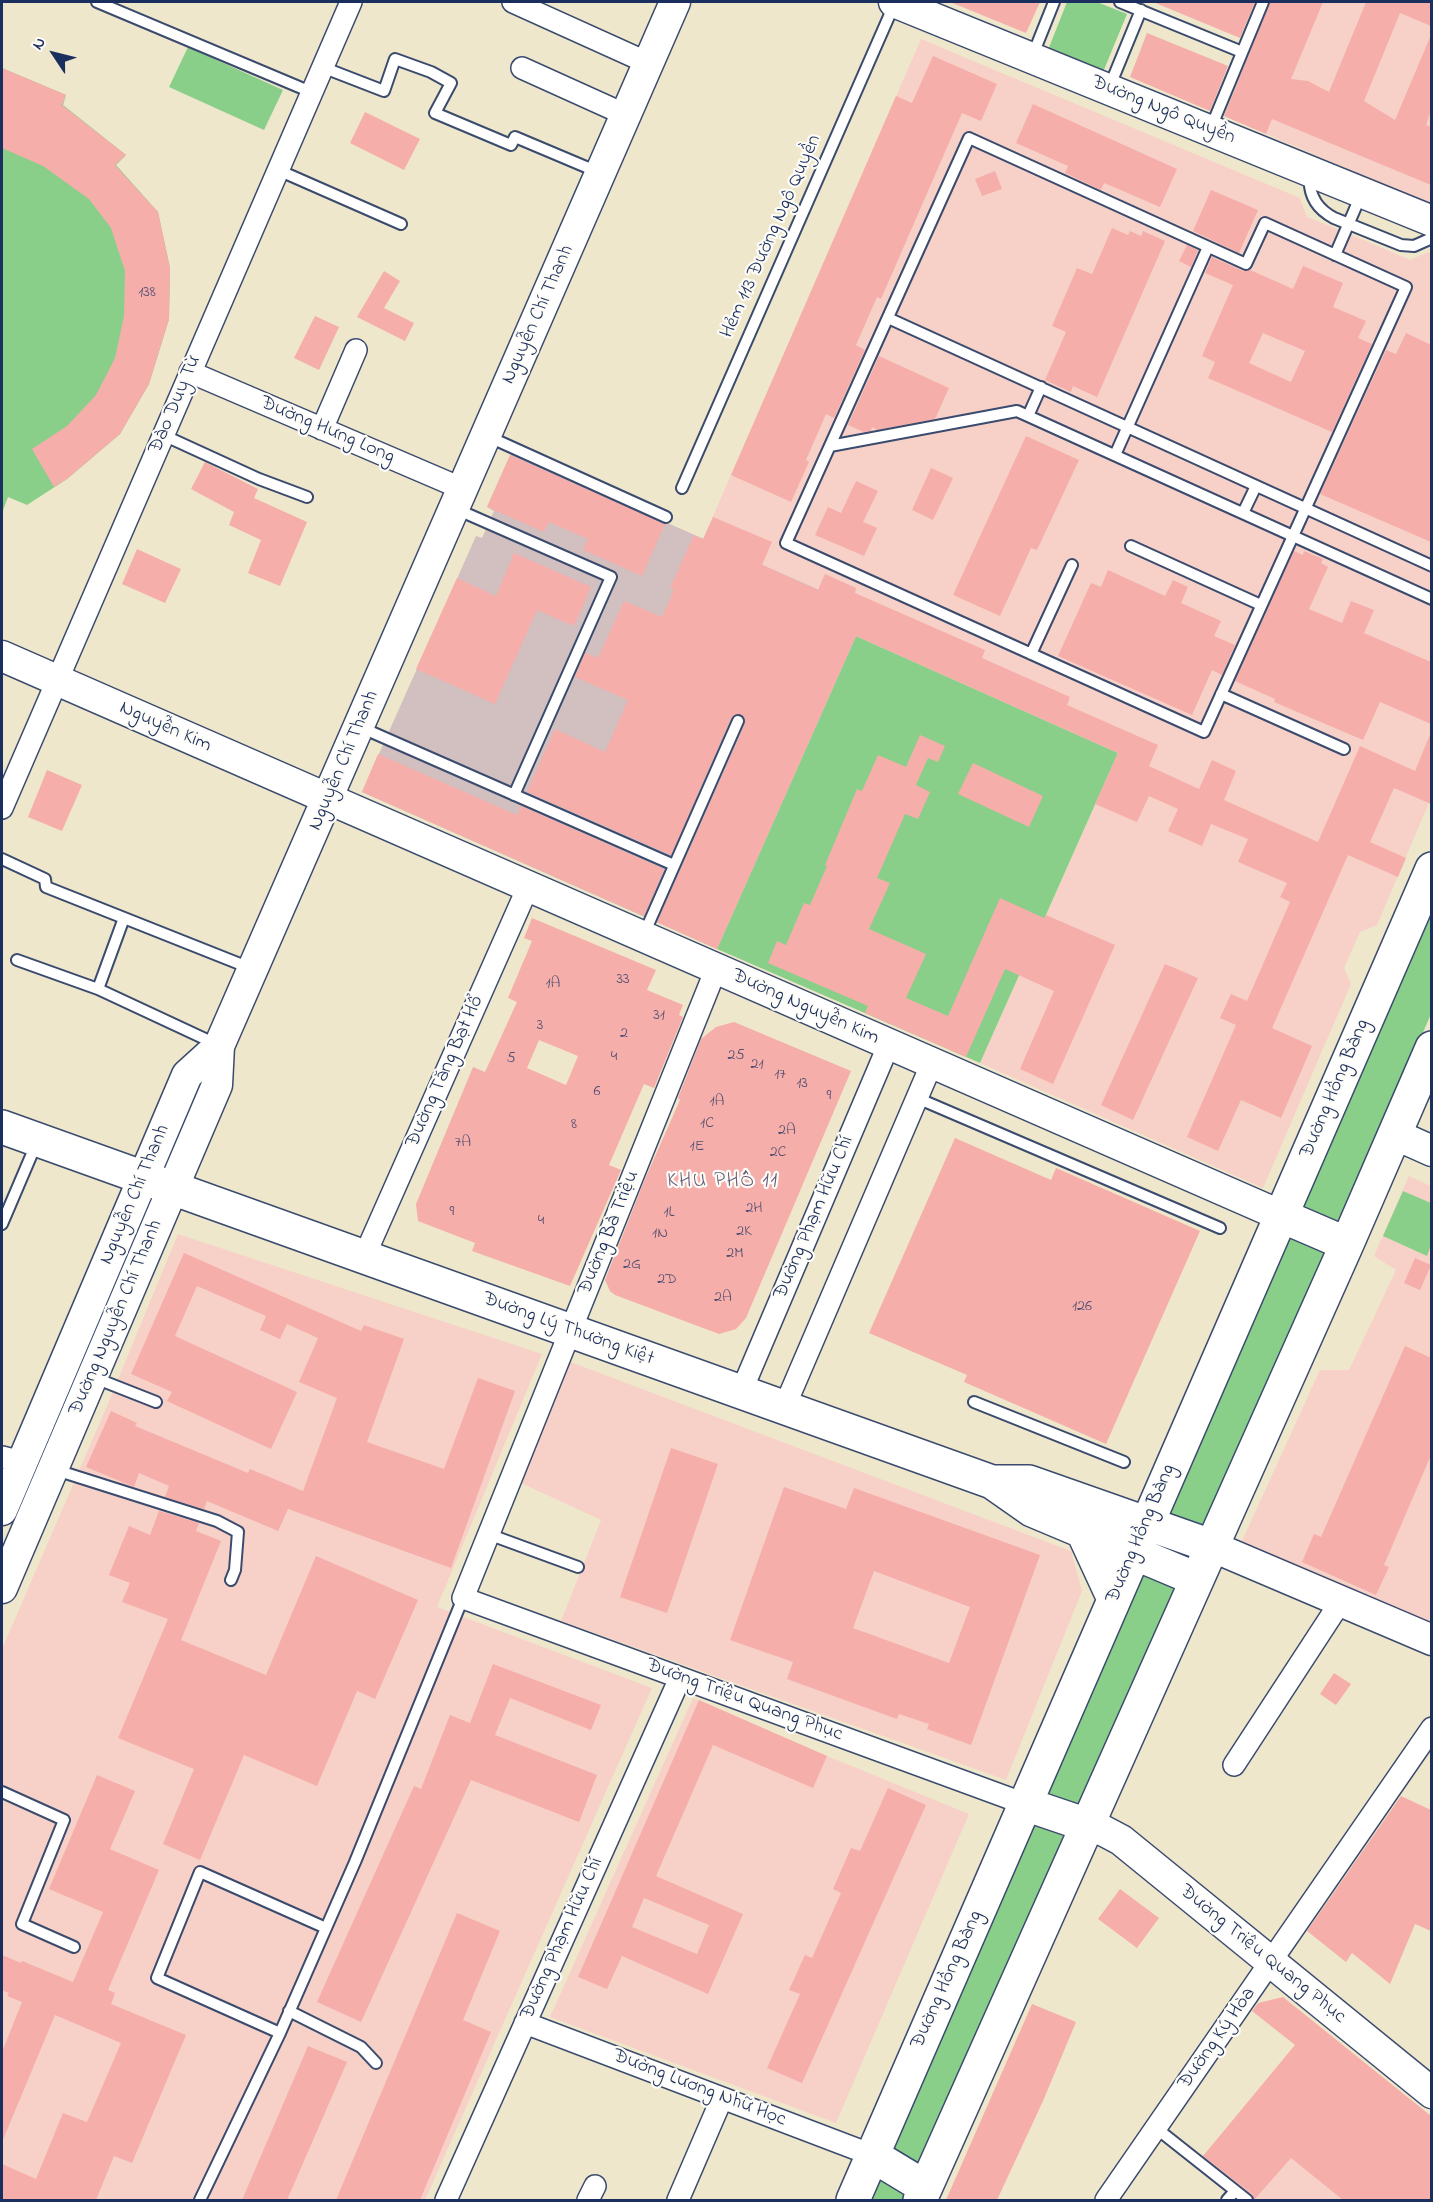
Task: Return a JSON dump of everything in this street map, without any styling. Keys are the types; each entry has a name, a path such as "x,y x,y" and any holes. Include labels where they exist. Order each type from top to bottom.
{"main road":[{"name":"Đường Hồng Bàng","path":"853,2200 1431,869"},
{"path":"872,2155 928,2196 1087,1825 1347,1244 1431,1048"},
{"name":"Đường Lý Thường Kiệt","path":"2,1127 992,1482 1032,1510 1197,1579"},
{"path":"1282,1216 1347,1244"},
{"name":"Đường Lý Thường Kiệt","path":"992,1482 1029,1482 1211,1546"},
{"path":"1083,1532 1114,1599"},
{"path":"1026,1804 1087,1825"}],"street":[{"name":"Đào Duy Từ","path":"2,808 351,2"},
{"path":"513,2 648,63"},
{"name":"Nguyễn Chí Thanh","path":"219,1046 675,2"},
{"name":"Đường Ngô Quyền","path":"920,8 1031,57 1431,221"},
{"path":"522,68 626,115"},
{"path":"322,429 356,350"},
{"name":"Đường Hưng Long","path":"190,372 322,429 459,499"},
{"name":"Nguyễn Kim","path":"2,656 328,799"},
{"name":"Đường Nguyễn Kim","path":"328,799 1282,1216"},
{"name":"Đường Tăng Bạt Hổ","path":"364,1257 528,887"},
{"name":"Đường Bà Triệu","path":"463,1598 716,969"},
{"name":"Đường Phạm Hữu Chí","path":"741,1392 889,1044"},
{"name":"Đường Nguyễn Chí Thanh","path":"2,1588 8,1556 52,1469 92,1377 158,1183 217,1085 219,1046"},
{"path":"784,1408 932,1064"},
{"path":"1394,1134 1431,1151"},
{"name":"Nguyễn Chí Thanh","path":"2,1510 12,1459 158,1183"},
{"path":"12,1459 52,1469"},
{"path":"1211,1546 1431,1640"},
{"name":"Đường Triệu Quang Phục","path":"463,1598 1026,1804"},
{"path":"1234,1765 1341,1601"},
{"name":"Đường Phạm Hữu Chí","path":"446,2200 680,1678"},
{"name":"Đường Ký Hòa","path":"1106,2200 1431,1728"},
{"name":"Đường Triệu Quang Phục","path":"1087,1825 1104,1830 1120,1840 1431,2093"},
{"name":"Đường Lương Nhữ Học","path":"525,2023 872,2155"},
{"path":"678,2200 722,2098"}],"lane":[{"path":"97,2 311,92"},
{"path":"1031,57 1054,2"},
{"path":"1120,2 1242,52"},
{"path":"1210,130 1263,2"},
{"name":"Hẻm 113 Đường Ngô Quyền","path":"682,488 920,8"},
{"path":"1109,89 1142,10"},
{"path":"322,67 384,91 395,59 430,72 451,82 435,113 511,145 515,137 601,173"},
{"path":"969,138 1208,247 1246,264 1265,223 1406,287 1204,732 786,543 969,138"},
{"path":"278,170 401,224"},
{"path":"1311,172 1310,182 1314,201 1325,213 1407,247 1423,243 1431,238"},
{"path":"1335,255 1362,193"},
{"path":"1115,455 1208,247"},
{"path":"888,318 1431,566"},
{"path":"1028,416 1041,387"},
{"path":"830,446 1017,411 1431,599"},
{"path":"163,435 307,497"},
{"path":"486,436 666,517"},
{"path":"1243,513 1256,486"},
{"path":"459,499 611,577 514,795"},
{"path":"1131,546 1261,605"},
{"path":"1031,654 1072,565"},
{"path":"1221,694 1344,749"},
{"path":"642,937 738,721"},
{"path":"360,727 674,865"},
{"path":"2,859 45,879 46,887 253,969"},
{"path":"98,989 124,918"},
{"path":"17,960 98,989 219,1046"},
{"path":"917,1098 1220,1228"},
{"path":"2,1224 38,1139"},
{"path":"92,1377 156,1402"},
{"path":"974,1402 1124,1462"},
{"path":"52,1469 217,1521 238,1532 235,1570 231,1580"},
{"path":"488,1534 578,1568"},
{"path":"200,2200 290,2011 356,1862 463,1598"},
{"path":"2,1792 64,1820 22,1924 74,1947"},
{"path":"280,2032 157,1978 201,1872 326,1928"},
{"path":"290,2011 361,2047 376,2063"},
{"path":"1156,2128 1247,2200"},
{"path":"1227,2200 1234,2190"}],"shaded area":[{"path":"1290,2 1431,2 1431,204 1266,134 1272,119 1260,75"},
{"path":"921,39 1300,198 1307,217 1410,260 1428,252 1431,253 1431,798 1377,925 1360,932 1344,968 1351,984 1263,1188 980,1063 1118,753 856,636 703,539"},
{"path":"511,454 867,611 717,949 362,792 476,536 482,538 494,511 487,507"},
{"path":"1409,1176 1431,1186 1431,1625 1242,1541 1320,1370 1349,1370 1396,1270 1374,1256"},
{"path":"178,1234 542,1354 437,1607 652,1688 425,2200 2,2200 2,1649"},
{"path":"568,1361 1071,1551 1082,1591 1006,1780 561,1621 601,1520 519,1482"},
{"path":"693,1698 969,1814 836,2123 550,2017"},
{"path":"1295,2045 1305,2154 1362,2200 1252,2200 1200,2160"}],"green space":[{"path":"1067,2 1097,2 1127,14 1101,77 1046,55"},
{"path":"188,47 283,90 264,130 169,87"},
{"path":"2,68 66,95 63,105 126,155 116,165 158,212 170,268 169,319 149,384 120,434 67,479 27,505 8,497 2,513"},
{"path":"856,636 1118,753 980,1063 717,949"},
{"path":"1431,903 1431,1014 1207,1533 1167,1516"},
{"path":"1403,1191 1431,1203 1431,1245 1427,1256 1383,1236"},
{"path":"1144,1572 1177,1586 906,2200 867,2200"}],"building":[{"path":"950,2 1040,2 1026,33"},
{"path":"1153,2 1255,2 1240,38"},
{"path":"1270,2 1323,2 1291,79 1308,81 1329,92 1366,2 1431,2 1431,26 1400,13 1364,101 1395,120 1431,35 1431,110 1426,125 1431,127 1431,185 1272,119 1266,134 1224,116"},
{"path":"1147,33 1228,66 1210,111 1130,77"},
{"path":"933,56 997,84 981,121 962,113 881,299 877,297 856,345 865,350 834,418 826,414 806,460 809,462 791,502 731,475 896,96 912,103"},
{"path":"2,68 66,95 62,105 126,155 115,165 158,212 170,268 169,319 149,384 120,434 67,479 54,487 32,449 67,426 96,395 115,358 124,316 125,271 111,228 89,199 43,166 2,148"},
{"path":"1033,104 1177,169 1160,207 1104,183 1101,190 1065,173 1068,166 1016,143"},
{"path":"365,112 420,139 404,170 350,143"},
{"path":"995,171 1002,189 982,196 975,179"},
{"path":"1211,190 1258,210 1239,253 1193,231"},
{"path":"1112,228 1128,235 1130,231 1141,236 1143,231 1165,241 1097,397 1073,386 1071,392 1045,380 1066,332 1052,326 1077,268 1092,274"},
{"path":"1187,245 1198,250 1191,267 1179,261"},
{"path":"1212,257 1243,271 1250,270 1293,289 1303,266 1343,283 1333,307 1366,321 1358,338 1372,344 1332,432 1208,378 1215,362 1202,356 1233,285 1205,273","holes":["1263,333 1305,351 1291,382 1249,363"]},
{"path":"384,271 400,281 384,308 414,323 405,341 357,317"},
{"path":"315,316 339,327 319,370 294,358"},
{"path":"1406,333 1431,345 1431,542 1320,494 1386,350 1396,354"},
{"path":"879,356 949,388 935,419 877,430 872,427 871,431 864,432 848,425"},
{"path":"1026,436 1079,460 1037,550 1031,548 1000,616 953,595"},
{"path":"510,455 665,524 642,576 583,550 588,539 549,522 544,532 487,507"},
{"path":"205,462 258,489 254,498 307,522 280,586 248,573 261,540 229,525 234,512 191,489"},
{"path":"931,468 953,478 933,520 912,510"},
{"path":"856,481 878,491 863,522 877,528 864,556 815,535 828,507 841,513"},
{"path":"713,517 772,542 762,565 818,590 825,574 856,588 855,593 985,650 982,658 1070,697 1067,705 1158,745 1149,766 1199,789 1212,760 1236,771 1224,800 1318,842 1360,746 1415,771 1431,732 1431,804 1394,788 1370,842 1406,858 1398,877 1348,855 1272,1028 1312,1046 1281,1118 1241,1100 1218,1151 1187,1137 1236,1025 1220,1018 1231,994 1247,1001 1290,902 1280,897 1287,883 1238,862 1248,839 1211,824 1202,846 1168,831 1178,809 1149,796 1137,822 1095,804 1118,753 856,636 717,949 657,922 745,724 744,716 737,714 731,718 671,855 527,792 555,729 605,752 628,700 575,677 585,653 598,658 624,601 662,617 674,590 670,588 694,535 703,539"},
{"path":"137,549 181,569 165,603 122,584"},
{"path":"1294,551 1303,555 1304,551 1323,559 1321,563 1328,567 1309,609 1342,623 1351,601 1374,610 1364,633 1431,662 1431,724 1380,702 1363,740 1274,702 1275,699 1235,681"},
{"path":"514,553 591,587 574,626 537,610 495,704 416,669 457,578 496,596"},
{"path":"1108,570 1165,596 1173,580 1188,587 1181,603 1221,621 1214,636 1235,645 1222,675 1212,670 1192,715 1058,656 1091,583 1101,587"},
{"path":"920,735 945,746 938,762 928,758 916,785 930,792 918,819 905,814 877,878 890,883 869,929 926,954 906,998 948,1016 1000,898 1044,918 1046,915 1115,945 1053,1084 1020,1069 1054,991 1005,969 966,1057 865,1013 868,1006 768,963 777,941 786,945 804,903 810,905 857,789 862,791 878,755 906,767"},
{"path":"378,754 517,815 521,806 664,869 644,916 362,792"},
{"path":"973,763 1043,796 1029,827 958,794"},
{"path":"47,770 82,785 62,831 28,817"},
{"path":"532,918 656,970 647,990 683,1005 679,1015 683,1017 654,1088 644,1084 609,1165 621,1170 570,1286 472,1251 475,1243 418,1221 416,1204 473,1067 485,1072 517,1002 508,998 532,941 524,938","holes":["539,1040 578,1056 566,1085 527,1068"]},
{"path":"1165,964 1198,978 1133,1120 1101,1105"},
{"path":"734,1022 851,1071 746,1318 736,1329 719,1334 615,1295 610,1291 605,1280 645,1179 680,1100 678,1098 701,1039 716,1027"},
{"path":"955,1138 1051,1180 1056,1168 1200,1231 1106,1444 964,1382 967,1375 869,1333"},
{"path":"184,1253 361,1331 364,1325 404,1339 367,1442 444,1469 478,1378 515,1391 451,1568 288,1509 278,1531 207,1501 204,1509 165,1497 169,1486 139,1473 134,1487 86,1467 111,1411 137,1423 135,1426 248,1473 250,1469 303,1491 337,1398 299,1382 318,1338 287,1324 280,1339 260,1330 266,1316 197,1286 175,1336 297,1392 271,1449 167,1401 172,1392 131,1374"},
{"path":"1415,1258 1431,1265 1420,1290 1404,1283"},
{"path":"1405,1346 1431,1358 1431,1455 1384,1565 1389,1567 1376,1595 1302,1562 1314,1534 1321,1537"},
{"path":"671,1448 718,1464 667,1613 620,1597"},
{"path":"784,1487 846,1509 854,1488 1040,1555 971,1745 927,1729 929,1724 899,1714 897,1719 787,1679 793,1662 730,1640","holes":["874,1571 970,1607 949,1663 853,1628"]},
{"path":"159,1511 199,1523 196,1531 221,1541 181,1640 266,1675 316,1556 418,1600 375,1699 357,1691 317,1786 244,1755 200,1860 163,1844 194,1769 118,1738 168,1619 122,1602 130,1583 109,1575 129,1526 150,1535"},
{"path":"493,1664 601,1705 591,1730 510,1698 495,1735 597,1775 579,1822 471,1780 361,2022 317,2002 414,1786 421,1789 450,1715 470,1723"},
{"path":"1334,1673 1351,1684 1336,1705 1320,1694"},
{"path":"699,1700 827,1756 813,1788 713,1745 656,1876 743,1914 708,1994 622,1956 607,1989 578,1977","holes":["644,1898 709,1925 697,1954 632,1927"]},
{"path":"97,1775 135,1791 110,1849 159,1870 108,1990 115,1993 111,2004 186,2035 132,2163 114,2156 96,2200 2,2200 2,2164 36,2179 63,2113 87,2122 121,2043 55,2015 2,2142 2,2052 22,2002 7,1996 9,1993 2,1990 2,1955 73,1982 103,1912 49,1889"},
{"path":"888,1788 926,1805 802,2083 767,2068 800,1994 789,1990 805,1955 812,1958 841,1893 833,1889 851,1848 860,1851"},
{"path":"1401,1796 1431,1810 1431,1931 1415,1924 1390,1984 1352,1953 1346,1962 1307,1931"},
{"path":"1120,1889 1159,1918 1137,1948 1098,1919"},
{"path":"457,1913 500,1931 463,2020 491,2032 420,2200 336,2200"},
{"path":"1283,1997 1431,2116 1431,2200 1343,2200 1291,2158 1254,2200 1252,2194 1203,2156 1295,2045 1252,2011 1258,2003"},
{"path":"1032,2004 1076,2022 1043,2101 997,2200 946,2200"},
{"path":"308,2046 347,2062 287,2200 242,2200"}],"district":[{"name":"KHU PHỐ 11","path":"723,1183"}]}
